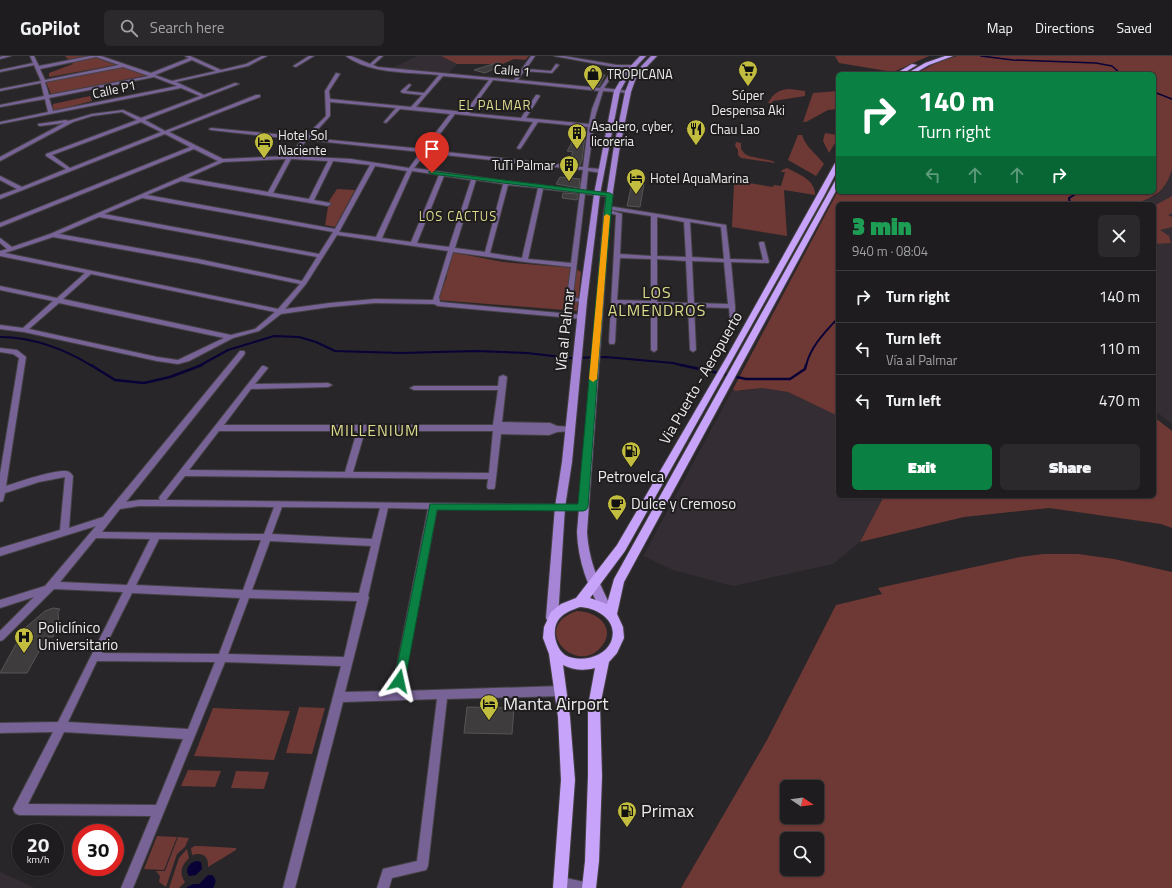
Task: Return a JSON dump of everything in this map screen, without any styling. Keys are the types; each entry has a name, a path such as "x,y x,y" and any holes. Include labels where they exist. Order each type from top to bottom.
{"main road":[{"name":"Vía al Palmar","path":"552,618 560,507 571,429 583,301 597,194 617,91 620,83 643,56"},
{"name":"Vía al Palmar","path":"608,612 593,584 582,552 583,507 594,367 608,210 617,148 628,92 633,78 654,56"},
{"path":"902,72 937,56"},
{"path":"912,72 926,64 950,56"},
{"name":"Via Puerto - Aeropuerto","path":"580,602 621,548 822,196 836,167"},
{"name":"Via Puerto - Aeropuerto","path":"608,612 618,582 836,185"},
{"path":"555,653 567,661 583,664 593,663 603,659 613,649 618,634 617,626 608,612 589,602 580,602 564,607 552,618 548,632 548,639 555,653 561,691 568,780 560,886"},
{"path":"589,888 592,861 595,776 594,706 603,659"}],"street":[{"path":"0,58 9,56"},
{"path":"32,56 43,81 51,113"},
{"path":"0,71 97,56 172,82 203,96"},
{"path":"187,56 221,71"},
{"path":"172,82 247,65 265,56"},
{"path":"295,66 312,56"},
{"name":"Calle 1","path":"348,56 358,62 370,66 628,92"},
{"path":"370,66 380,56"},
{"path":"515,81 532,56"},
{"path":"556,56 617,66 633,66"},
{"path":"0,106 153,75 192,59"},
{"path":"0,90 125,65"},
{"path":"523,70 552,72 557,65"},
{"path":"583,301 574,300 570,296 591,126 596,98 608,76 617,66"},
{"path":"270,193 289,157 328,116 327,91 338,74"},
{"path":"413,108 442,74"},
{"path":"466,114 492,79"},
{"path":"70,170 47,156 140,119 237,84"},
{"path":"409,84 403,92 425,94"},
{"name":"Calle P1","path":"0,123 182,86"},
{"path":"0,197 258,96"},
{"path":"523,119 538,96"},
{"path":"328,100 591,126"},
{"path":"386,122 399,107"},
{"path":"40,125 74,120 92,115 123,111 222,161"},
{"path":"378,240 410,170 454,112"},
{"path":"39,116 40,125 44,130 51,132"},
{"path":"0,159 74,120"},
{"path":"519,148 536,120"},
{"path":"211,129 601,172"},
{"path":"0,225 194,147"},
{"path":"0,253 52,235 222,161 289,157 331,160 373,164 506,183 610,195"},
{"path":"311,201 331,160"},
{"path":"0,327 24,330 156,359 178,362 231,337 257,330 280,312 304,283 336,232 373,164"},
{"path":"413,245 442,174"},
{"path":"0,178 22,188"},
{"path":"436,302 436,297 450,250 474,178"},
{"path":"180,179 328,204"},
{"path":"487,255 506,183"},
{"path":"525,260 540,187"},
{"path":"140,196 378,240 573,265"},
{"path":"608,210 654,215 724,226 733,319"},
{"path":"608,210 619,214 612,342"},
{"path":"98,214 321,256"},
{"path":"654,215 654,350"},
{"path":"687,220 693,350"},
{"path":"52,235 198,260 304,283"},
{"path":"0,240 11,250"},
{"path":"616,256 766,262 762,243"},
{"path":"0,253 89,273 280,312 330,305 375,301 436,302 442,304 582,317"},
{"path":"24,330 89,273"},
{"path":"0,288 231,337"},
{"path":"614,302 732,306"},
{"path":"0,350 15,352 23,357 1,495"},
{"path":"0,637 50,587 107,520 242,353"},
{"path":"163,498 264,368"},
{"path":"491,487 503,377"},
{"path":"249,387 328,385"},
{"path":"414,388 502,388"},
{"path":"217,428 497,428 549,432 556,429 571,429"},
{"path":"348,475 362,428"},
{"path":"1,495 39,480 66,474 69,476 64,533"},
{"path":"182,474 492,476"},
{"path":"117,506 139,503 583,507"},
{"path":"127,888 222,658 279,504"},
{"path":"289,888 339,697 386,505"},
{"path":"396,696 433,506"},
{"path":"0,552 107,520"},
{"path":"94,535 267,537 376,542"},
{"path":"156,536 61,727 18,809 158,811"},
{"path":"0,604 50,587 130,588 245,594 364,597"},
{"path":"95,657 222,658 347,662"},
{"path":"339,697 561,691"},
{"path":"384,888 387,873 422,866 443,694"},
{"path":"0,728 61,727 191,734"},
{"path":"560,886 584,888"}],"shaded area":[{"path":"65,56 91,56 116,65 49,77 49,73 73,64"},
{"path":"417,56 441,56 457,64 448,74 392,68"},
{"path":"441,56 529,56 525,60 514,59 498,66 490,64 457,64"},
{"path":"835,56 929,56 893,72 839,63"},
{"path":"957,56 1172,56 1172,170 1166,184 1156,194 1156,72 919,72 940,61"},
{"path":"124,67 148,75 51,94 46,82"},
{"path":"790,89 805,91 805,96 773,101 771,104 768,103 777,93"},
{"path":"836,91 836,109 828,110 806,122 803,122 813,93"},
{"path":"90,96 92,101 53,111 53,104"},
{"path":"825,133 836,135 836,141 829,153 823,141"},
{"path":"798,135 802,135 809,147 824,164 816,176 788,160"},
{"path":"736,142 741,143 741,149 745,154 773,161 775,163 741,158 738,155 738,150 735,146"},
{"path":"787,168 806,178 813,185 815,195 784,190 787,236 732,227 734,183 742,184 743,182 773,187 774,185 781,186 785,172 781,172"},
{"path":"1172,170 1172,424 1156,412 1156,202 1140,202 1156,196 1167,183"},
{"path":"337,189 355,190 335,227 325,225 329,201"},
{"path":"836,194 1156,194 1140,202 836,202 836,415 788,392 762,388 735,391 733,389"},
{"path":"1172,196 1172,213 1168,215 1172,217 1172,227 1160,230 1169,236 1171,243 1156,244 1156,205"},
{"path":"451,252 503,262 575,268 581,272 577,311 437,300 447,277 447,267"},
{"path":"762,388 788,392 836,415 836,498 883,498 860,542 833,564 733,586 673,570 643,556 733,389 735,391"},
{"path":"1156,419 1172,431 1172,528 1161,524 1049,508 964,517 860,542 883,498 1156,498"},
{"path":"1043,554 1078,554 1114,559 1172,572 1172,888 681,888 767,740 836,605 882,594 878,588 1020,557"},
{"path":"577,611 597,617 605,626 607,632 606,639 602,646 592,654 581,656 570,653 562,646 557,638 557,628 563,618"},
{"path":"299,707 325,708 312,754 286,753"},
{"path":"213,708 290,711 274,760 194,756"},
{"path":"188,770 221,771 215,787 181,786"},
{"path":"236,771 269,772 264,789 231,788"},
{"path":"157,836 177,837 164,870 144,869"},
{"path":"178,837 189,838 185,847 177,854 166,887 159,882 160,876 156,871 165,871"},
{"path":"195,846 236,848 236,850 208,867 207,860 204,856 199,854 192,855 191,848"},
{"path":"187,849 189,858 184,864 182,870 182,876 185,882 179,888 169,888 179,858"},
{"path":"197,861 201,862 202,869 196,875 189,876 187,870 189,866 191,863"},
{"path":"0,872 35,888 0,888"},
{"path":"208,875 212,875 214,877 215,883 213,888 186,888 193,884 199,884"}],"building":[{"path":"499,62 500,66 485,73 474,70"},
{"path":"595,75 605,75 599,86 589,85"},
{"path":"577,127 586,128 580,165 568,164 573,152 567,151 576,136 573,135"},
{"name":"TuTi Palmar","path":"560,177 580,179 579,188 556,184"},
{"name":"Hotel AquaMarina","path":"632,183 644,184 640,207 627,206"},
{"path":"563,193 578,194 577,200 562,198"},
{"name":"Policlínico Universitario","path":"53,608 60,609 58,612 59,624 53,637 47,637 27,673 0,673 25,628 45,611"},
{"name":"Manta Airport","path":"467,707 514,708 512,734 464,733"}],"waterway":[{"path":"981,56 1013,60 1096,63 1112,66 1119,72"},
{"path":"1156,93 1172,99"},
{"path":"1070,202 1069,198 1076,194"},
{"path":"806,366 814,346 836,320"},
{"path":"199,366 228,350 274,336 299,337 316,342 335,351 401,353 475,351 527,353 570,358 606,357 681,365"},
{"path":"0,337 24,339 48,345 71,354 92,366"},
{"path":"91,365 115,380 144,383 170,377 202,365"},
{"path":"681,365 746,379 790,379 805,369 806,365"},
{"path":"681,365 685,366"}],"slow traffic":[{"path":"593,379 607,216"}],"place":[{"name":"Súper Despensa Aki","path":"748,87"},
{"name":"TROPICANA","path":"593,91"},
{"name":"Chau Lao","path":"696,146"},
{"name":"Asadero, cyber, licoreria","path":"577,150"},
{"name":"Hotel Sol Naciente","path":"264,159"},
{"name":"TuTi Palmar","path":"569,182"},
{"name":"Hotel AquaMarina","path":"636,195"},
{"name":"Petrovelca","path":"631,468"},
{"name":"Dulce y Cremoso","path":"617,521"},
{"name":"Policlínico Universitario","path":"24,654"},
{"name":"Manta Airport","path":"489,721"},
{"name":"Primax","path":"627,828"}],"district":[{"name":"EL PALMAR","path":"495,105"},
{"name":"LOS CACTUS","path":"458,216"},
{"name":"LOS ALMENDROS","path":"657,301"},
{"name":"MILLENIUM","path":"375,430"}],"route":[{"path":"399,681 433,506 583,507 599,300 607,212 610,195 432,173"}]}
